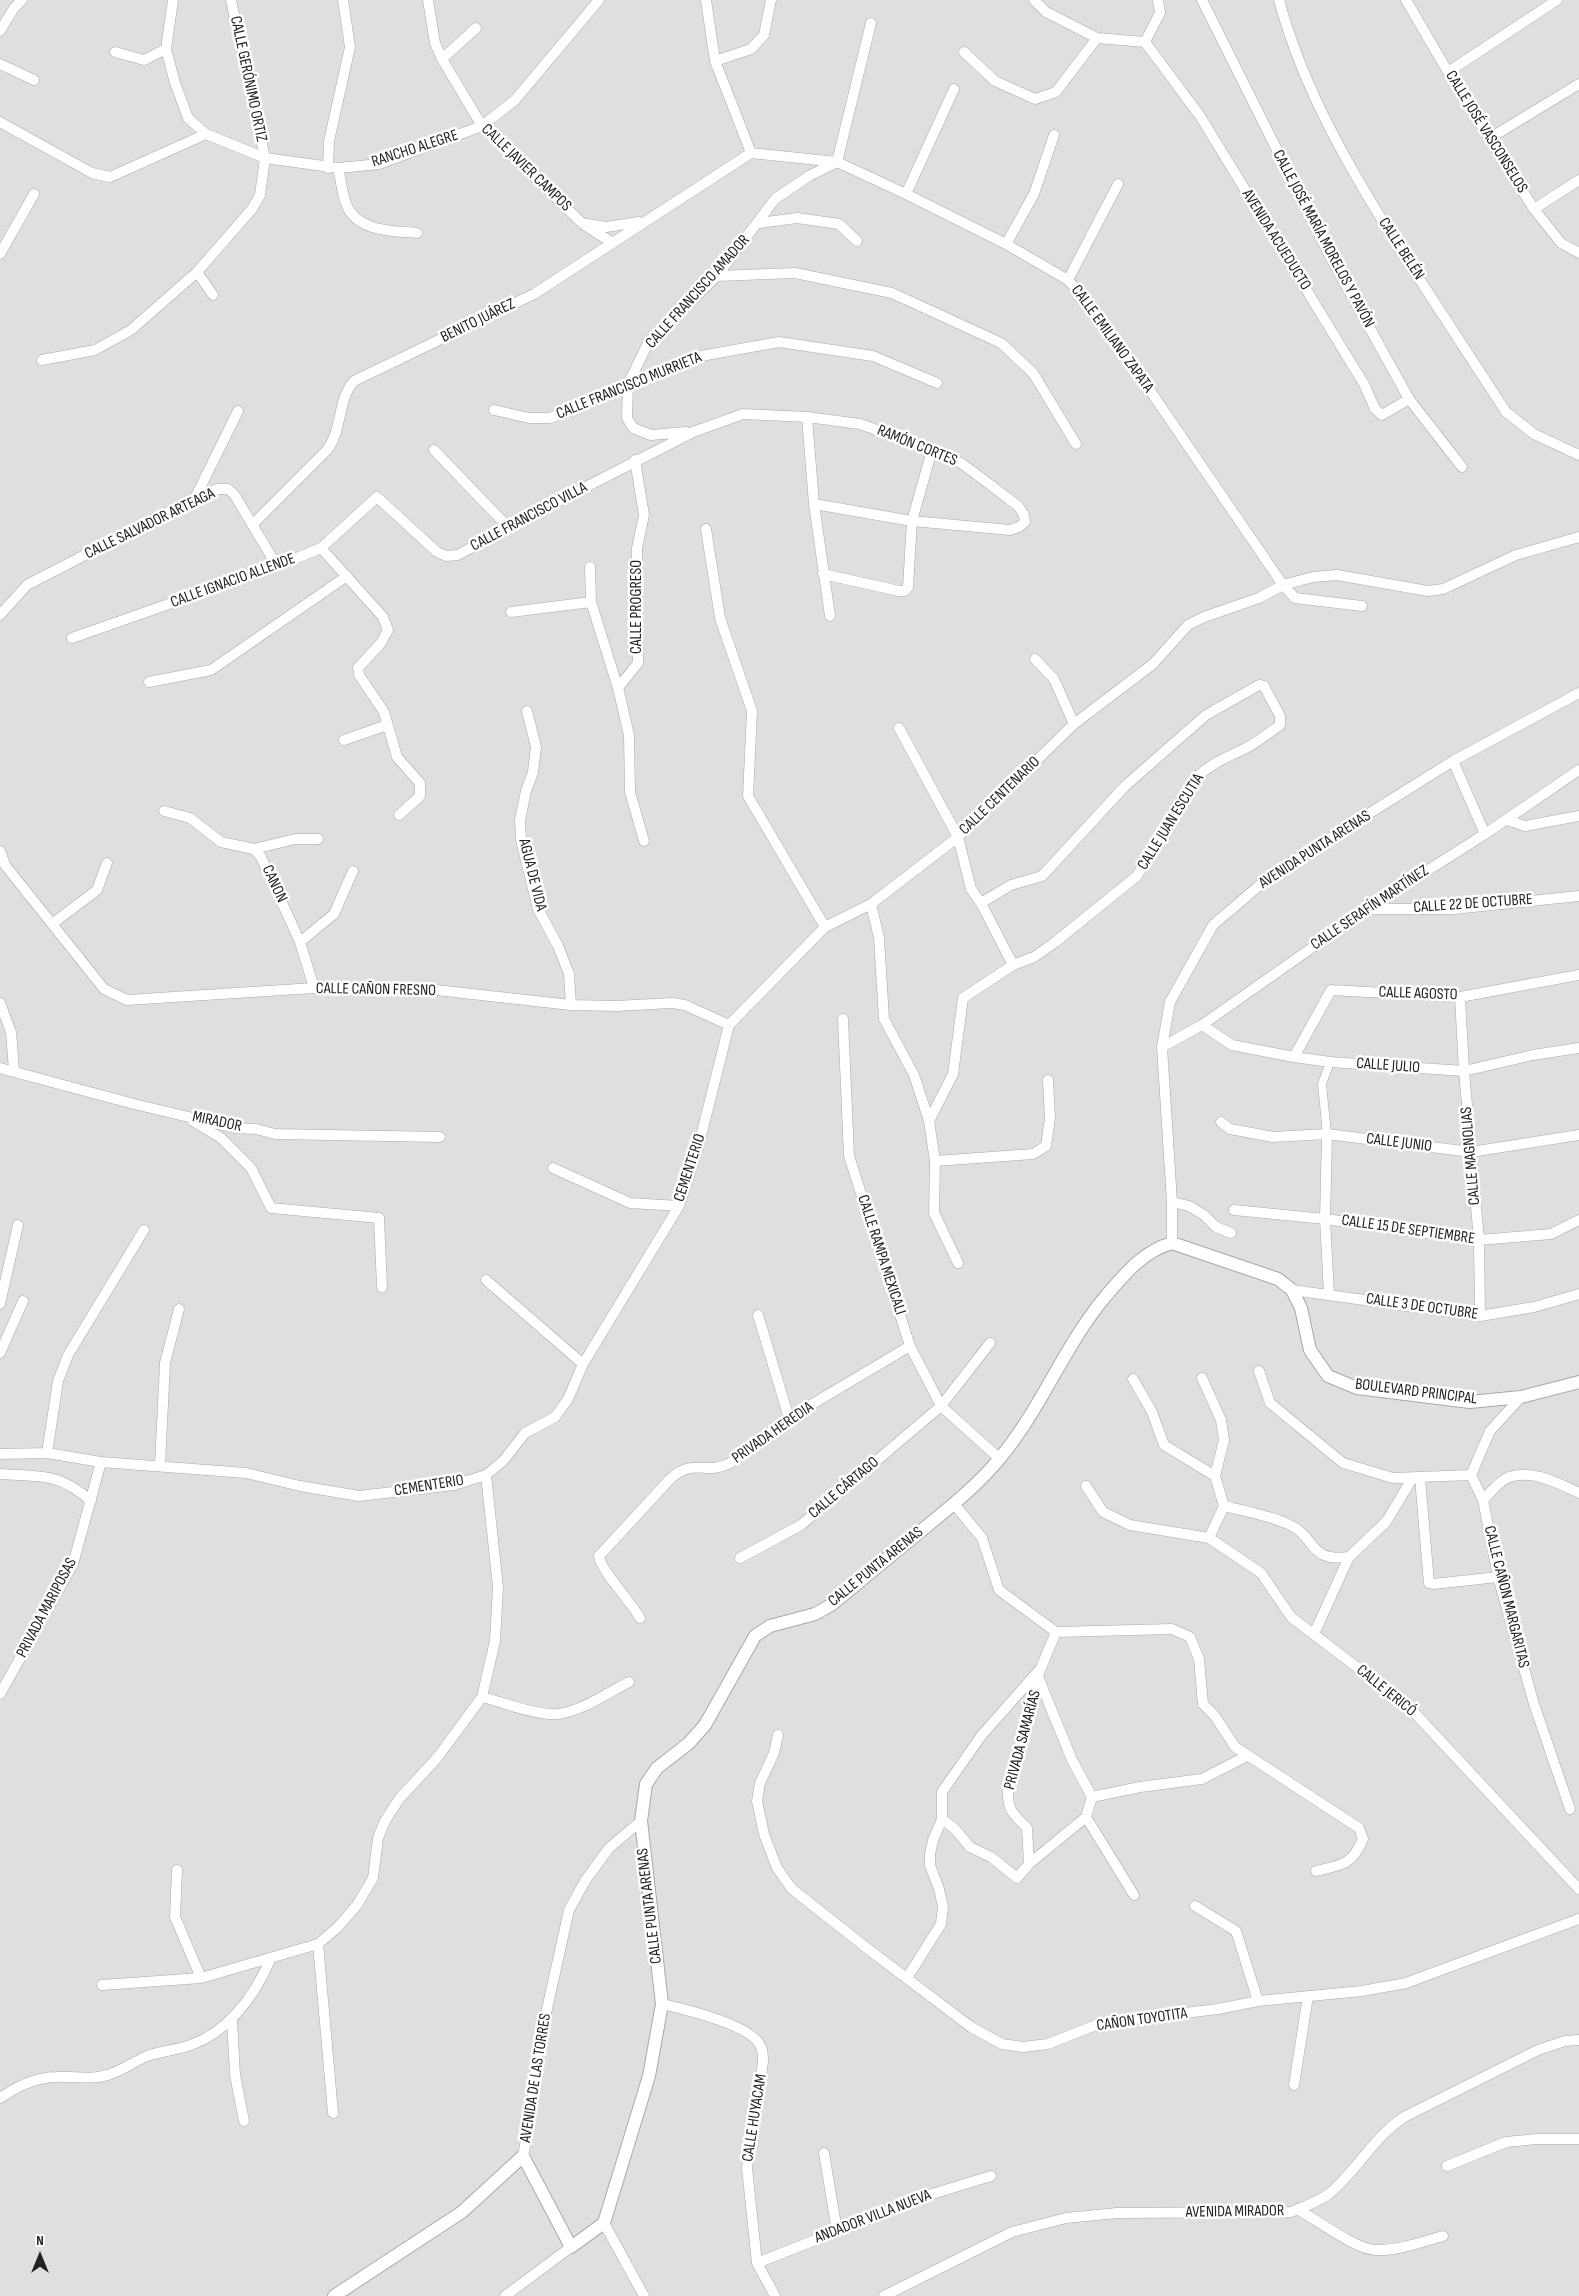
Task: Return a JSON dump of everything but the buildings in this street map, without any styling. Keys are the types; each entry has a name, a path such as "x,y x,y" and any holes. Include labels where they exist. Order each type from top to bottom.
{"street":[{"path":"0,31 14,8 22,0"},
{"name":"RANCHO ALEGRE","path":"174,0 166,49 175,83 188,118 206,134 265,158 333,168 379,164 482,126 515,100 599,0"},
{"name":"CALLE GERÓNIMO ORTIZ","path":"42,360 95,350 131,330 197,272 252,209 260,195 265,158 231,0"},
{"path":"343,0 350,47 329,141 333,168 348,208 360,222 374,227 417,233"},
{"name":"CALLE JAVIER CAMPOS","path":"428,0 435,43 442,59 482,126 584,224 613,243"},
{"path":"706,0 716,61 751,153"},
{"path":"716,61 751,49 764,35 771,0"},
{"path":"1034,0 1046,12 1098,38 1145,42 1160,13 1158,0"},
{"name":"CALLE JOSÉ MARÍA MORELOS Y PAVÓN","path":"1202,0 1332,260 1409,399 1462,467"},
{"name":"CALLE BELÉN","path":"1279,0 1288,32 1332,134 1352,172 1501,405 1506,412 1534,434 1579,455"},
{"name":"CALLE JOSÉ VASCONSELOS","path":"1406,0 1448,72 1534,209 1561,243 1579,253"},
{"path":"1448,72 1557,0"},
{"path":"837,162 871,23"},
{"path":"442,59 476,28"},
{"path":"964,52 994,81 1034,99 1056,92 1098,38"},
{"name":"AVENIDA ACUEDUCTO","path":"1145,42 1200,116 1364,384 1375,409 1382,415 1409,399"},
{"path":"115,52 144,60 166,49"},
{"path":"1,67 34,80"},
{"path":"1490,138 1579,84"},
{"path":"906,194 954,89"},
{"path":"0,122 92,174 110,177 206,134"},
{"path":"1006,244 1034,194 1054,135"},
{"name":"CALLE EMILIANO ZAPATA","path":"751,153 837,162 1006,244 1068,280 1094,310 1283,586"},
{"name":"BENITO JUÁREZ","path":"252,525 328,450 336,439 345,391 354,380 534,294 751,153"},
{"name":"CALLE FRANCISCO AMADOR","path":"693,432 651,435 633,428 628,418 628,384 649,340 717,276 760,223 775,199 809,176 837,162"},
{"path":"1534,209 1579,180"},
{"path":"1068,280 1118,184"},
{"path":"0,254 34,194"},
{"path":"760,223 797,218 839,224 857,241"},
{"name":"CALLE JAVIER CAMPOS","path":"584,224 606,227 644,221"},
{"path":"197,272 213,295"},
{"path":"717,276 795,273 892,293 1001,344 1033,372 1076,444"},
{"name":"CALLE FRANCISCO MURRIETA","path":"494,410 529,418 550,418 628,384 701,356 780,342 873,356 937,383"},
{"path":"195,498 238,411"},
{"name":"RAMÓN CORTES","path":"693,432 743,414 807,417 860,424 932,450 961,463 1018,506 1024,515 1025,522 1019,527 1010,530 912,521 814,504"},
{"path":"807,417 814,504 830,616"},
{"name":"CALLE FRANCISCO VILLA","path":"377,496 437,552 446,556 458,555 635,460 693,432"},
{"path":"434,450 508,527"},
{"path":"823,574 899,591 905,590 908,587 912,521 932,450"},
{"name":"CALLE PROGRESO","path":"618,688 638,663 637,548 644,515 635,460"},
{"name":"CALLE SALVADOR ARTEAGA","path":"0,615 27,585 195,498 218,489 228,489 234,494 277,566"},
{"name":"CALLE IGNACIO ALLENDE","path":"72,638 277,566 321,548 377,496"},
{"path":"706,529 720,618 752,711 748,796 825,927"},
{"name":"CALLE CENTENARIO","path":"729,1025 825,927 870,904 958,836 1074,724 1153,664 1188,625 1204,617 1259,598 1283,586 1313,577 1337,575 1428,591 1443,589 1516,555 1579,537"},
{"path":"321,548 383,617 388,630 381,643 358,668 359,675 384,712 397,757 420,783 420,796 400,815"},
{"name":"CALLE PROGRESO","path":"590,567 591,602 618,688"},
{"path":"148,682 211,670 347,576"},
{"path":"1283,586 1295,598 1362,606"},
{"path":"512,612 591,602"},
{"path":"1035,659 1054,680 1074,724"},
{"name":"CALLE JUAN ESCUTIA","path":"929,1121 953,1074 963,998 1013,966 1034,957 1054,943 1137,876 1192,782 1203,770 1214,762 1249,746 1280,725 1280,716 1264,686 1259,685 1206,715 1125,786 1042,876 1011,885 981,903"},
{"path":"618,688 629,735 630,792 644,841"},
{"name":"AVENIDA PUNTA ARENAS","path":"1172,1243 1172,1202 1162,1046 1170,1002 1213,925 1274,873 1453,761 1579,693"},
{"name":"AGUA DE VIDA","path":"527,711 536,747 533,772 526,791 520,820 521,840 538,909 558,946 569,974 571,1006"},
{"path":"344,740 387,725"},
{"path":"899,728 958,836 971,889 981,903 1013,966"},
{"path":"1453,761 1485,834"},
{"name":"CALLE SERAFÍN MARTÍNEZ","path":"1162,1046 1202,1025 1366,908 1507,820 1579,770"},
{"name":"CANON","path":"164,810 190,818 221,842 254,849 261,857 300,942 314,988"},
{"path":"1507,820 1525,826 1579,816"},
{"path":"254,849 295,839 318,839"},
{"name":"CALLE CAÑON FRESNO","path":"0,851 5,865 104,989 127,1000 314,988 427,989 571,1006 623,1006 672,1003 685,1006 729,1025"},
{"path":"52,924 98,890 107,863"},
{"path":"300,942 334,914 353,871"},
{"name":"CALLE 22 DE OCTUBRE","path":"1366,908 1454,908 1579,896"},
{"path":"870,904 880,938 884,1019 914,1075 929,1121 935,1161 934,1213 958,1263"},
{"name":"CALLE AGOSTO","path":"1294,1057 1331,990 1460,997 1579,975"},
{"name":"CALLE MAGNOLIAS","path":"1460,997 1464,1071 1479,1240 1480,1316"},
{"path":"0,1003 11,1032 14,1070"},
{"name":"CALLE RAMPA MEXICALI","path":"843,1019 849,1156 910,1346 941,1406 1000,1458"},
{"name":"CEMENTERIO","path":"0,1454 47,1453 102,1462 246,1473 300,1486 359,1496 454,1485 486,1475 503,1461 525,1433 555,1417 568,1400 583,1364 679,1206 698,1148 729,1025"},
{"name":"CALLE JULIO","path":"1202,1025 1232,1045 1294,1057 1330,1062 1464,1071 1533,1055 1579,1048"},
{"path":"1329,1294 1325,1219 1327,1134 1322,1084 1330,1062"},
{"name":"MIRADOR","path":"0,1068 14,1070 134,1104 235,1128 256,1129 275,1134 440,1137"},
{"path":"935,1161 1033,1154 1046,1146 1050,1118 1048,1080"},
{"path":"184,1115 221,1138 251,1168 271,1208 379,1218 382,1288"},
{"name":"CALLE JUNIO","path":"1221,1122 1230,1129 1273,1137 1327,1134 1471,1152 1579,1135"},
{"path":"553,1168 630,1204 679,1206"},
{"path":"1172,1202 1189,1206 1204,1215 1216,1227 1231,1233"},
{"name":"CALLE 15 DE SEPTIEMBRE","path":"1234,1210 1325,1219 1479,1240 1551,1234 1579,1220"},
{"path":"0,1304 18,1226"},
{"path":"47,1453 58,1381 68,1355 144,1230"},
{"path":"1172,1243 1278,1279 1292,1290"},
{"name":"CALLE PUNTA ARENAS","path":"604,2223 649,2076 662,2004 641,1821 646,1784 656,1768 689,1743 705,1725 756,1636 770,1626 815,1614 831,1605 954,1504 1000,1458 1038,1403 1090,1316 1124,1275 1159,1246 1172,1243"},
{"path":"486,1280 583,1364"},
{"name":"CALLE 3 DE OCTUBRE","path":"1292,1290 1480,1316 1534,1307 1579,1294"},
{"name":"BOULEVARD PRINCIPAL","path":"1292,1290 1301,1308 1310,1350 1328,1376 1357,1388 1461,1401 1521,1397 1579,1382"},
{"path":"0,1353 23,1301"},
{"path":"160,1465 165,1363 179,1309"},
{"path":"758,1315 789,1418"},
{"name":"CALLE CÁRTAGO","path":"740,1558 801,1525 941,1406 990,1342"},
{"name":"PRIVADA HEREDIA","path":"640,1618 632,1603 602,1568 599,1556 679,1470 689,1466 720,1468 789,1418 910,1346"},
{"path":"1259,1371 1270,1403 1343,1463 1393,1478 1471,1476 1490,1431 1521,1397"},
{"path":"1086,1486 1102,1512 1130,1525 1209,1538 1224,1506 1215,1476 1224,1440 1221,1420 1202,1378"},
{"path":"1133,1379 1152,1412 1164,1445 1215,1476"},
{"name":"PRIVADA MARIPOSAS","path":"0,1694 74,1564 102,1462"},
{"path":"0,1474 54,1478 75,1487 91,1501"},
{"path":"1483,1500 1507,1477 1527,1474 1550,1479 1579,1493"},
{"path":"102,1985 201,1978 318,1944 338,1927 357,1905 373,1878 378,1838 385,1821 399,1798 437,1758 482,1696 495,1641 498,1587 486,1475"},
{"name":"CALLE CAÑON MARGARITAS","path":"1471,1476 1483,1500 1498,1577 1534,1704 1570,1809"},
{"path":"1314,1634 1349,1556 1386,1522 1416,1478"},
{"path":"1416,1478 1429,1583 1498,1577"},
{"path":"954,1504 982,1538 999,1590 1056,1632 1172,1629 1190,1637 1199,1659 1203,1704 1214,1716 1235,1747 1359,1828 1363,1839 1357,1854 1342,1865 1316,1871"},
{"path":"1224,1506 1269,1516 1291,1525 1322,1556 1336,1558 1349,1556"},
{"name":"CALLE JERICÓ","path":"1209,1538 1261,1573 1290,1617 1409,1707 1579,1890"},
{"path":"906,1978 941,1924 942,1907 939,1888 930,1865 930,1854 933,1840 942,1819 942,1792 981,1736 1041,1668 1056,1632"},
{"name":"PRIVADA SAMARÍAS","path":"1029,1864 1027,1828 1012,1814 1007,1804 1008,1790 1041,1668"},
{"path":"942,1819 954,1829 970,1848 991,1857 1017,1878 1029,1864 1086,1817 1092,1797 1072,1760 1039,1679"},
{"path":"482,1696 544,1714 557,1714 570,1712 629,1682"},
{"name":"CAÑON TOYOTITA","path":"778,1735 774,1753 760,1783 757,1801 764,1834 777,1868 792,1889 970,2027 1002,2044 1022,2047 1048,2044 1101,2023 1218,2009 1258,2001 1362,1991 1406,1982 1579,1919"},
{"path":"1092,1797 1140,1787 1202,1780 1247,1756"},
{"path":"1086,1817 1134,1895"},
{"name":"AVENIDA DE LAS TORRES","path":"334,2296 462,2212 523,2156 532,2114 537,2054 569,1910 585,1881 608,1848 641,1821"},
{"path":"176,1870 175,1917 201,1978"},
{"path":"1194,1906 1236,1931 1258,2001"},
{"path":"318,1944 333,2113"},
{"path":"0,2098 21,2087 54,2077 90,2078 110,2075 150,2056 192,2044 209,2036 232,2020 259,1984 271,1958"},
{"path":"1294,2085 1308,1996"},
{"name":"CALLE HUYACAM","path":"662,2004 694,2012 744,2029 761,2045 764,2062 747,2168 757,2263 775,2296"},
{"path":"232,2020 235,2075 244,2120"},
{"name":"AVENIDA MIRADOR","path":"884,2296 1012,2232 1066,2218 1118,2213 1291,2212 1297,2210 1329,2193 1386,2129 1404,2117 1538,2050 1565,2040 1579,2040"},
{"path":"1447,2166 1506,2142 1537,2139 1579,2139"},
{"path":"824,2153 837,2232"},
{"path":"523,2156 571,2246"},
{"name":"ANDADOR VILLA NUEVA","path":"757,2263 932,2194 991,2176"},
{"path":"1297,2210 1358,2245 1373,2250 1390,2249 1443,2236"},
{"path":"505,2296 604,2223 644,2296"}],"shaded area":[{"path":"0,0 1579,0 1579,2296 0,2296"}]}
